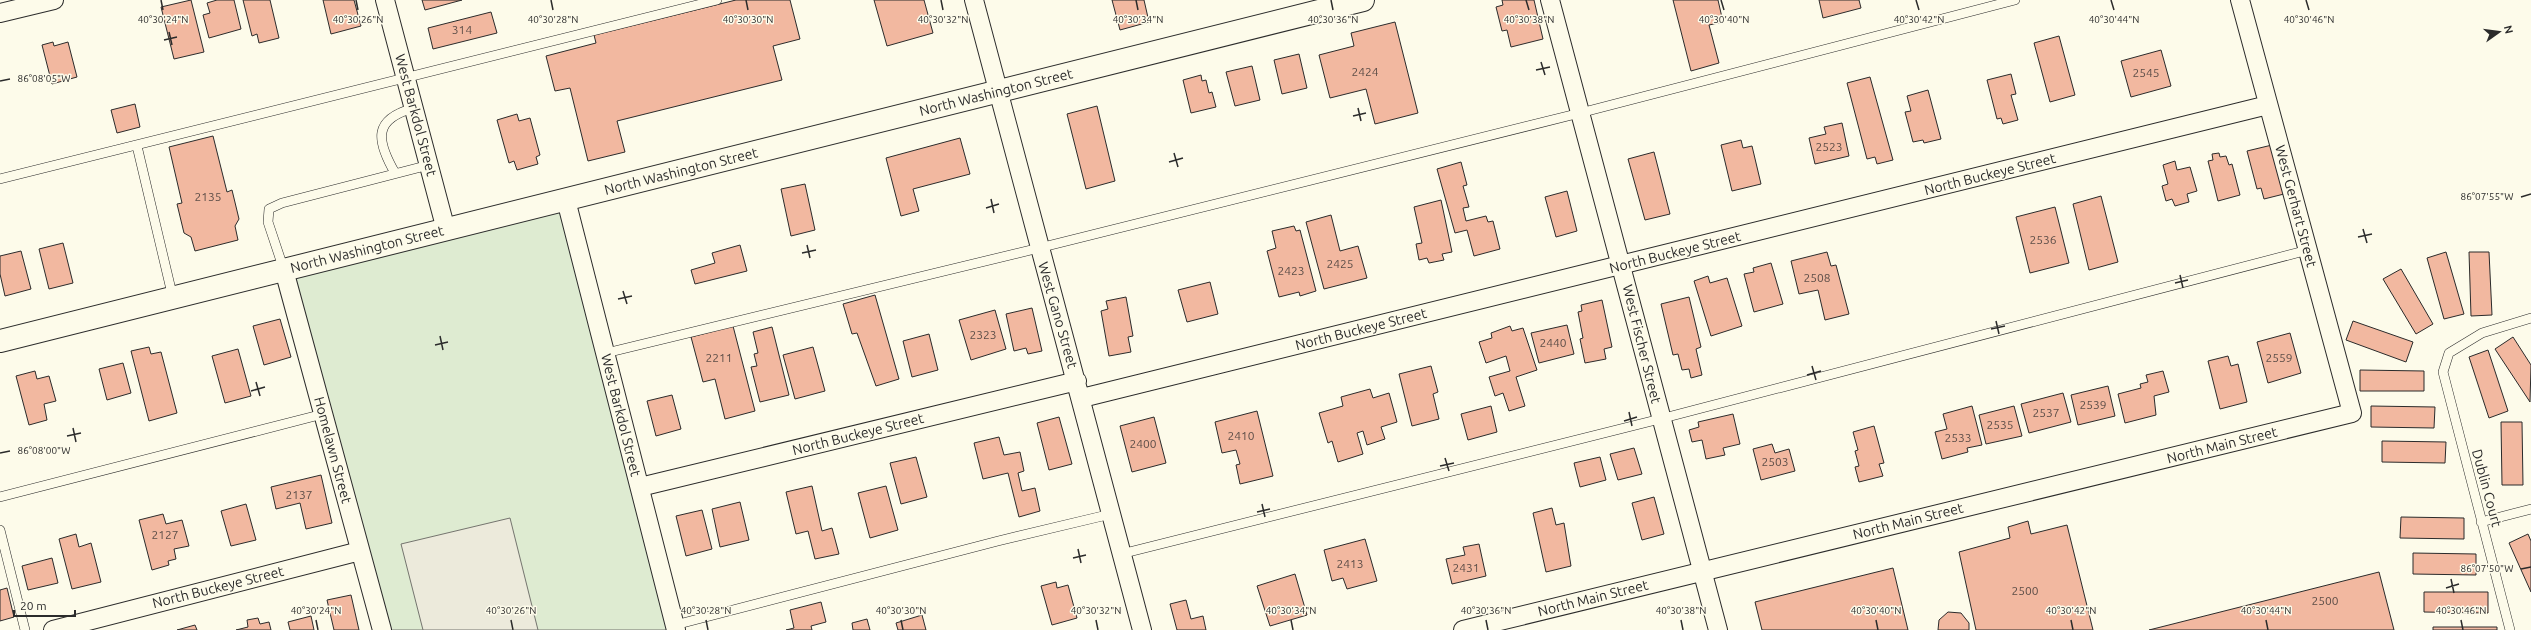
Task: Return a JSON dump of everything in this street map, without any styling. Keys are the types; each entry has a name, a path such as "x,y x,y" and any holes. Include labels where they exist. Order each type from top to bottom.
{"main road":[{"name":"North Washington Street","path":"0,341 1363,0"}],"street":[{"path":"0,13 54,0"},
{"name":"West Barkdol Street","path":"385,0 446,230"},
{"name":"West Gano Street","path":"974,0 1039,248 1082,398 1121,554 1142,630"},
{"name":"West Fischer Street","path":"1550,0 1622,265 1660,418 1718,630"},
{"name":"West Gerhart Street","path":"2240,0 2352,413"},
{"name":"North Buckeye Street","path":"1082,398 2268,105"},
{"name":"West Barkdol Street","path":"566,200 676,628"},
{"name":"Homelawn Street","path":"284,270 382,630"},
{"name":"North Buckeye Street","path":"640,487 1077,381"},
{"name":"North Main Street","path":"1463,630 2352,413"},
{"name":"North Buckeye Street","path":"53,630 360,552"}],"lane":[{"path":"0,179 717,0"},
{"path":"606,352 1039,248 1580,113 2015,0"},
{"path":"395,173 385,155 382,132 388,119 397,112 414,108"},
{"path":"137,146 173,298"},
{"path":"284,270 268,222 269,209 282,203 429,165"},
{"path":"1121,554 1660,418 2308,250"},
{"name":"Dublin Court","path":"2510,630 2443,372 2450,353 2482,332 2531,318"},
{"path":"0,497 323,414"},
{"path":"2481,522 2531,509"},
{"path":"676,628 998,541 1111,514"},
{"path":"0,530 25,630"}],"green space":[{"path":"566,200 678,630 383,630 284,270"}],"shaded area":[{"path":"510,518 538,630 423,630 401,544"}],"building":[{"path":"191,0 204,52 174,59 161,7"},
{"path":"217,0 234,0 241,29 209,38 203,15 210,13 207,3"},
{"path":"243,0 270,0 279,38 259,43 257,34 252,36"},
{"path":"323,0 354,0 361,26 331,34"},
{"path":"422,0 462,0 425,10"},
{"path":"736,0 790,0 800,39 773,46 782,80 617,121 625,152 588,161 570,88 555,91 546,56 596,43 594,35"},
{"path":"874,0 924,0 933,33 887,46"},
{"path":"1112,0 1144,0 1149,22 1120,30"},
{"path":"1502,0 1534,0 1543,39 1511,47 1507,30 1502,31 1496,7 1503,5"},
{"path":"1673,0 1718,0 1723,22 1709,25 1719,63 1691,71"},
{"path":"1819,0 1859,0 1861,8 1823,18"},
{"path":"491,12 497,33 433,49 428,28"},
{"path":"1395,22 1418,113 1375,124 1366,89 1330,98 1319,55 1354,46 1351,33"},
{"path":"2059,36 2075,95 2050,102 2034,43"},
{"path":"53,42 54,46 68,42 77,77 52,84 42,45"},
{"path":"2161,50 2171,86 2131,97 2121,61"},
{"path":"1299,54 1307,88 1282,94 1274,60"},
{"path":"1252,66 1260,100 1235,106 1226,72"},
{"path":"2011,74 2016,94 2011,95 2018,120 2003,124 2001,118 1997,119 1987,80"},
{"path":"1201,75 1202,81 1206,80 1209,93 1212,92 1216,107 1191,113 1183,80"},
{"path":"1870,77 1893,160 1877,164 1875,157 1867,159 1847,83"},
{"path":"1928,90 1941,139 1924,143 1923,140 1913,142 1905,112 1911,111 1907,96"},
{"path":"135,104 140,127 117,133 111,110"},
{"path":"1097,106 1115,181 1086,189 1067,114"},
{"path":"517,114 519,121 530,118 540,155 536,157 538,164 517,170 514,161 509,163 497,120"},
{"path":"1842,123 1849,156 1815,164 1809,138 1826,134 1824,127"},
{"path":"213,136 227,192 232,190 239,219 235,226 238,240 195,251 191,237 184,233 177,204 182,203 169,147"},
{"path":"960,138 970,174 913,189 919,211 901,216 886,158"},
{"path":"1741,140 1743,148 1752,146 1761,184 1732,191 1721,145"},
{"path":"2272,145 2284,194 2264,199 2261,188 2257,189 2247,151"},
{"path":"1654,152 1670,214 1645,220 1628,159"},
{"path":"2219,153 2220,157 2226,156 2229,165 2232,164 2240,195 2218,201 2208,161 2213,160 2212,154"},
{"path":"2175,161 2177,170 2190,167 2197,191 2187,194 2189,202 2175,206 2172,199 2166,201 2162,186 2168,184 2163,165"},
{"path":"1461,162 1467,185 1463,186 1469,207 1463,208 1466,221 1486,216 1488,222 1493,221 1500,249 1474,256 1467,230 1455,233 1437,169"},
{"path":"805,184 815,230 791,236 781,189"},
{"path":"1567,191 1577,231 1556,237 1545,197"},
{"path":"2101,196 2118,262 2089,270 2073,204"},
{"path":"1441,200 1452,252 1442,254 1444,260 1429,263 1427,258 1419,260 1416,244 1422,243 1414,207"},
{"path":"2055,207 2069,263 2030,273 2016,217"},
{"path":"1331,215 1340,251 1358,246 1367,278 1324,289 1306,222"},
{"path":"1294,226 1296,231 1300,230 1316,291 1300,296 1299,292 1279,297 1267,251 1276,248 1272,231"},
{"path":"63,243 73,283 49,289 39,249"},
{"path":"740,245 747,271 695,284 691,270 715,263 712,253"},
{"path":"21,251 31,289 5,296 0,274 0,256"},
{"path":"1827,252 1831,266 1836,265 1849,314 1825,320 1818,290 1799,294 1791,261"},
{"path":"2446,252 2464,314 2444,319 2427,258"},
{"path":"2469,252 2489,252 2492,315 2471,316"},
{"path":"1771,263 1783,304 1754,312 1744,274 1754,272 1753,268"},
{"path":"2401,269 2433,324 2416,334 2383,279"},
{"path":"1708,276 1710,283 1727,278 1742,326 1711,336 1694,281"},
{"path":"1210,282 1218,314 1187,322 1178,290"},
{"path":"875,295 899,379 876,386 857,333 852,334 843,304"},
{"path":"1126,297 1133,336 1128,337 1131,352 1109,356 1101,311 1108,309 1106,301"},
{"path":"1689,297 1701,347 1696,349 1702,375 1691,378 1689,369 1682,370 1678,354 1673,355 1661,304"},
{"path":"1602,300 1612,347 1604,349 1606,359 1585,363 1580,339 1583,338 1578,312 1582,311 1581,305"},
{"path":"1032,308 1042,351 1028,354 1026,348 1014,351 1006,314"},
{"path":"995,310 1006,349 971,360 959,320"},
{"path":"280,319 291,357 264,365 253,326"},
{"path":"2353,321 2413,342 2406,362 2346,340"},
{"path":"1567,325 1574,354 1539,363 1531,333"},
{"path":"733,326 755,411 725,419 715,379 703,382 691,337"},
{"path":"1510,326 1512,331 1523,328 1537,370 1516,377 1525,406 1509,411 1503,393 1495,396 1489,377 1510,371 1506,356 1486,363 1479,342 1492,338 1491,333"},
{"path":"772,327 789,395 760,402 751,367 757,366 754,354 758,353 753,332"},
{"path":"2290,333 2301,373 2268,383 2257,342"},
{"path":"929,334 938,370 912,377 903,341"},
{"path":"2513,337 2531,365 2530,402 2495,349"},
{"path":"149,347 151,354 161,352 177,413 149,421 131,351"},
{"path":"813,347 825,391 795,399 783,355"},
{"path":"238,349 251,396 225,403 212,356"},
{"path":"2488,350 2508,411 2489,418 2469,357"},
{"path":"2228,356 2231,366 2238,364 2247,402 2220,409 2208,361"},
{"path":"123,363 131,393 107,400 99,369"},
{"path":"1431,366 1438,392 1433,394 1439,419 1412,426 1399,374"},
{"path":"2360,370 2424,371 2424,391 2360,391"},
{"path":"35,371 37,379 49,376 56,401 44,404 47,420 29,425 16,376"},
{"path":"2163,371 2169,392 2154,396 2156,415 2125,423 2118,394 2141,388 2140,384 2148,382 2146,375"},
{"path":"2108,386 2115,416 2078,425 2071,395"},
{"path":"1370,389 1373,398 1389,393 1397,422 1381,427 1385,439 1367,445 1363,431 1357,433 1363,454 1338,462 1332,441 1328,443 1319,413 1343,406 1341,397"},
{"path":"2063,393 2071,422 2029,433 2021,404"},
{"path":"672,395 681,429 656,436 647,401"},
{"path":"1491,406 1497,432 1468,440 1461,414"},
{"path":"1972,406 1982,445 1967,448 1968,452 1942,459 1935,432 1947,429 1943,414"},
{"path":"2014,406 2022,436 1986,444 1979,415"},
{"path":"2371,406 2435,407 2434,428 2371,427"},
{"path":"1257,411 1273,476 1240,484 1236,465 1240,464 1236,450 1222,453 1215,422"},
{"path":"1733,414 1740,444 1723,448 1725,455 1706,459 1702,440 1692,442 1689,430 1699,427 1698,422"},
{"path":"1059,417 1072,464 1049,470 1037,423"},
{"path":"1154,417 1166,463 1132,472 1120,426"},
{"path":"2501,422 2522,422 2523,485 2502,485"},
{"path":"1874,426 1884,463 1879,464 1883,476 1859,482 1855,467 1859,466 1855,451 1858,450 1853,432"},
{"path":"999,437 1004,455 1020,452 1024,471 1018,473 1022,491 1035,488 1040,511 1019,517 1008,473 983,479 974,443"},
{"path":"2382,441 2446,442 2445,463 2382,462"},
{"path":"1772,444 1775,453 1789,449 1795,471 1761,480 1753,449"},
{"path":"1634,448 1642,474 1618,480 1610,454"},
{"path":"916,457 927,497 901,504 890,463"},
{"path":"1600,457 1606,480 1580,487 1574,463"},
{"path":"321,475 332,523 306,529 300,503 276,509 271,487"},
{"path":"812,486 822,531 832,528 839,554 815,559 808,531 796,534 786,492"},
{"path":"886,486 898,530 870,538 858,493"},
{"path":"1654,497 1664,534 1642,540 1632,503"},
{"path":"740,502 749,540 720,547 712,509"},
{"path":"246,504 256,540 231,546 221,511"},
{"path":"1552,508 1556,525 1564,523 1571,566 1546,572 1533,513"},
{"path":"702,510 712,549 686,556 676,516"},
{"path":"163,514 166,524 182,520 189,546 174,549 176,559 168,561 169,565 152,570 139,520"},
{"path":"2401,517 2464,518 2464,539 2400,538"},
{"path":"2028,521 2031,534 2067,525 2093,630 1976,630 1959,552 2010,538 2008,527"},
{"path":"76,534 79,547 91,543 101,582 72,589 59,539"},
{"path":"2528,534 2531,541 2531,592 2509,543"},
{"path":"1365,539 1377,581 1347,589 1343,578 1332,581 1324,550"},
{"path":"1479,544 1486,576 1452,584 1446,559 1465,555 1463,547"},
{"path":"2413,553 2476,554 2476,575 2413,574"},
{"path":"52,558 58,583 28,590 22,566"},
{"path":"1893,568 1908,630 1762,630 1755,602"},
{"path":"2379,572 2394,630 2149,630"},
{"path":"1295,574 1307,615 1270,626 1257,586"},
{"path":"1056,582 1057,588 1068,585 1077,618 1052,625 1041,586"},
{"path":"7,588 14,617 0,621 0,590"},
{"path":"2424,592 2488,592 2488,613 2424,612"},
{"path":"351,595 359,630 334,630 327,600"},
{"path":"1186,600 1191,619 1203,616 1206,630 1177,630 1170,604"},
{"path":"821,602 826,622 811,626 812,630 786,630 794,628 790,610"},
{"path":"1948,612 1961,613 1969,623 1969,630 1938,630 1939,620"},
{"path":"922,615 926,630 898,630 896,623"},
{"path":"311,616 314,630 290,630 288,622"},
{"path":"258,618 260,624 269,622 271,630 236,630 248,627 247,620"},
{"path":"867,619 870,630 853,630 852,623"},
{"path":"195,625 197,630 177,630"},
{"path":"2433,627 2497,627 2497,630 2433,630"}]}
